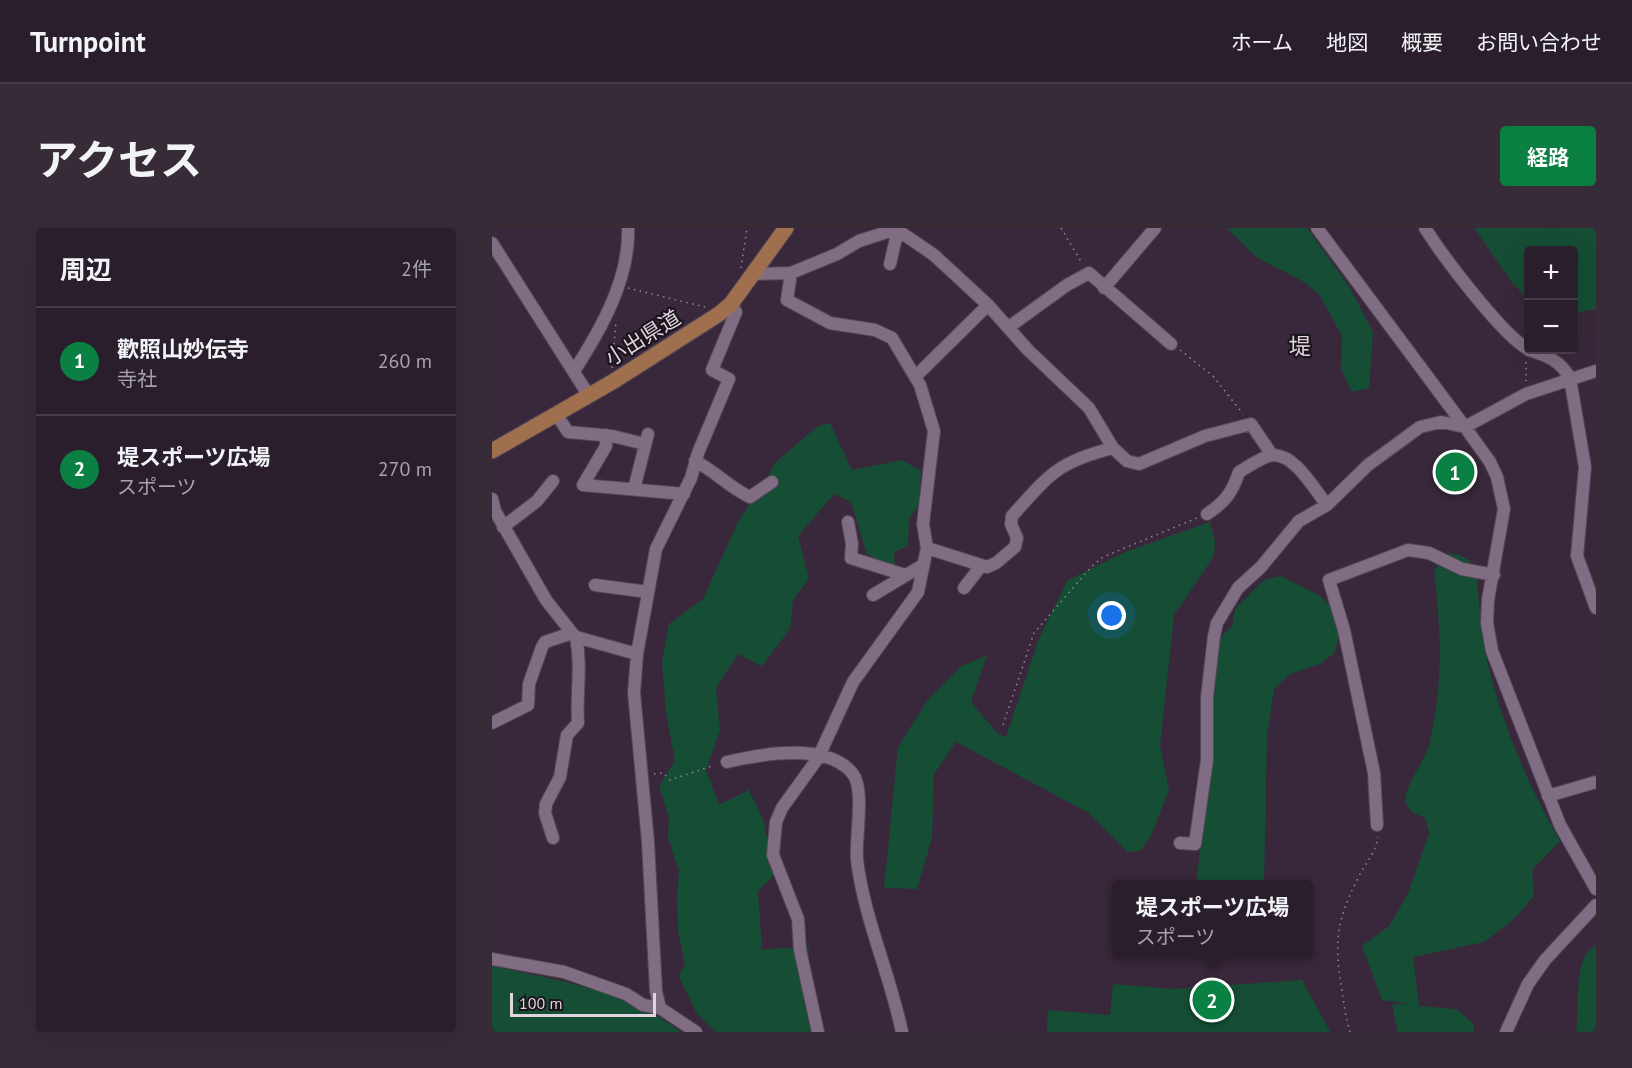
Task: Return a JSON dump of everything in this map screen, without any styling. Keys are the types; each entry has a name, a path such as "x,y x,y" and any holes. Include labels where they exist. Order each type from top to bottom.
{"main road":[{"name":"小出県道","path":"492,451 614,381 719,314 731,304 786,228"}],"street":[{"path":"574,371 597,336 613,300 625,256 628,228"},
{"path":"1104,288 1155,228"},
{"path":"1317,228 1490,462 1502,492 1503,529 1487,623 1492,651 1560,825 1596,889"},
{"path":"1425,228 1440,252 1511,335 1524,346"},
{"path":"749,280 791,273 837,254 859,241 896,229"},
{"path":"890,264 897,234 896,229"},
{"path":"896,229 934,255 988,305 1028,350 1089,408 1113,448 1127,461 1139,464 1205,436 1251,424 1272,455"},
{"path":"495,253 589,396"},
{"path":"791,273 787,300 830,323 884,332 892,338 916,376 934,431 923,524 927,548 918,592 853,682 820,754 782,807 776,822 773,855 798,919 800,950 818,1032"},
{"path":"1009,327 1067,285 1089,273 1171,344"},
{"path":"660,1008 634,693 637,654 656,549 684,494 729,379 712,370 736,312 731,304"},
{"path":"916,376 988,305"},
{"path":"1542,354 1564,366 1570,378 1585,467 1577,556 1596,608"},
{"path":"1180,843 1195,844 1207,759 1207,697 1217,623 1238,588 1261,567 1299,521 1327,505 1368,465 1420,427 1441,422 1465,427 1526,394 1596,371"},
{"path":"556,414 568,432 647,439 634,489"},
{"path":"606,435 606,446 584,484 684,494"},
{"path":"927,548 981,566 996,563 1015,547 1017,538 1011,524 1012,516 1052,474 1074,460 1113,448"},
{"path":"1207,514 1224,502 1232,492 1239,472 1272,455 1286,458 1294,464 1327,505"},
{"path":"695,461 712,470 739,492 750,497 772,482"},
{"path":"503,527 537,501 553,481"},
{"path":"492,499 503,527 546,600 574,635 581,661 576,696 578,723 567,735 560,777 546,804 545,813 553,838"},
{"path":"848,522 852,544 851,558 905,575"},
{"path":"1377,825 1374,773 1344,630 1329,580 1408,550 1429,552 1462,569 1494,575"},
{"path":"873,595 923,565"},
{"path":"964,588 981,566"},
{"path":"595,585 648,592"},
{"path":"492,723 528,705 529,684 542,647 546,642 574,635 637,654"},
{"path":"727,762 752,756 820,754 854,775 858,788 856,838 861,885 902,1032"},
{"path":"1548,796 1596,782"},
{"path":"1506,1032 1527,984 1596,905"},
{"path":"492,959 564,972 626,994 643,1005 660,1008 696,1032"}],"path":[{"path":"747,228 741,260 749,280"},
{"path":"1061,228 1089,273"},
{"path":"624,288 714,309 719,314"},
{"path":"613,300 617,317 612,367 614,381"},
{"path":"1171,344 1213,376 1251,424"},
{"path":"1526,394 1528,354"},
{"path":"1003,725 1034,633 1092,566 1103,557 1207,514"},
{"path":"641,774 663,773 670,780 727,762"},
{"path":"1350,1032 1336,956 1337,938 1342,913 1359,876 1375,853 1377,825"}],"green space":[{"path":"1227,228 1307,228 1350,288 1373,332 1369,388 1352,392 1341,369 1342,336 1319,294 1304,282 1256,257"},
{"path":"1474,228 1596,228 1596,309 1578,312 1578,246 1524,246 1524,296 1511,281"},
{"path":"830,423 852,470 902,460 921,471 919,504 909,519 908,546 894,552 895,568 867,554 851,502 834,494 798,536 809,579 793,600 790,629 762,666 738,654 716,688 720,730 706,770 719,805 749,790 764,822 774,875 758,891 762,950 809,946 804,1002 811,1032 715,1032 697,1014 679,977 685,963 678,931 679,872 668,837 669,817 659,786 675,761 666,713 662,662 669,624 703,599 738,522 777,461 818,426"},
{"path":"1210,522 1215,542 1214,556 1174,615 1160,746 1169,790 1151,836 1140,851 1128,852 1089,813 956,742 934,774 932,838 917,889 884,888 898,747 927,701 960,667 987,655 971,702 998,734 1006,737 1040,636 1068,580 1125,552"},
{"path":"1448,553 1465,557 1476,570 1484,644 1496,695 1524,770 1560,841 1532,870 1534,896 1513,920 1484,942 1413,957 1419,1006 1456,1009 1474,1024 1474,1032 1398,1032 1392,1004 1409,1004 1382,1000 1362,946 1389,926 1408,894 1429,833 1425,818 1412,812 1405,802 1408,787 1427,752 1434,722 1440,658 1434,571"},
{"path":"1281,576 1319,595 1335,610 1340,630 1335,652 1320,664 1290,674 1274,689 1267,735 1264,880 1196,880 1204,820 1212,665 1220,638 1232,626 1235,609 1264,580"},
{"path":"1596,946 1596,1032 1576,1032 1580,971 1588,951"},
{"path":"492,966 567,982 614,996 659,1017 681,1032 492,1032"},
{"path":"1302,980 1330,1032 1047,1032 1048,1010 1110,1015 1113,984 1174,989"}],"place":[{"name":"歡照山妙伝寺","path":"1455,472"},
{"name":"堤スポーツ広場","path":"1212,1000"}],"district":[{"name":"堤","path":"1300,346"}]}
